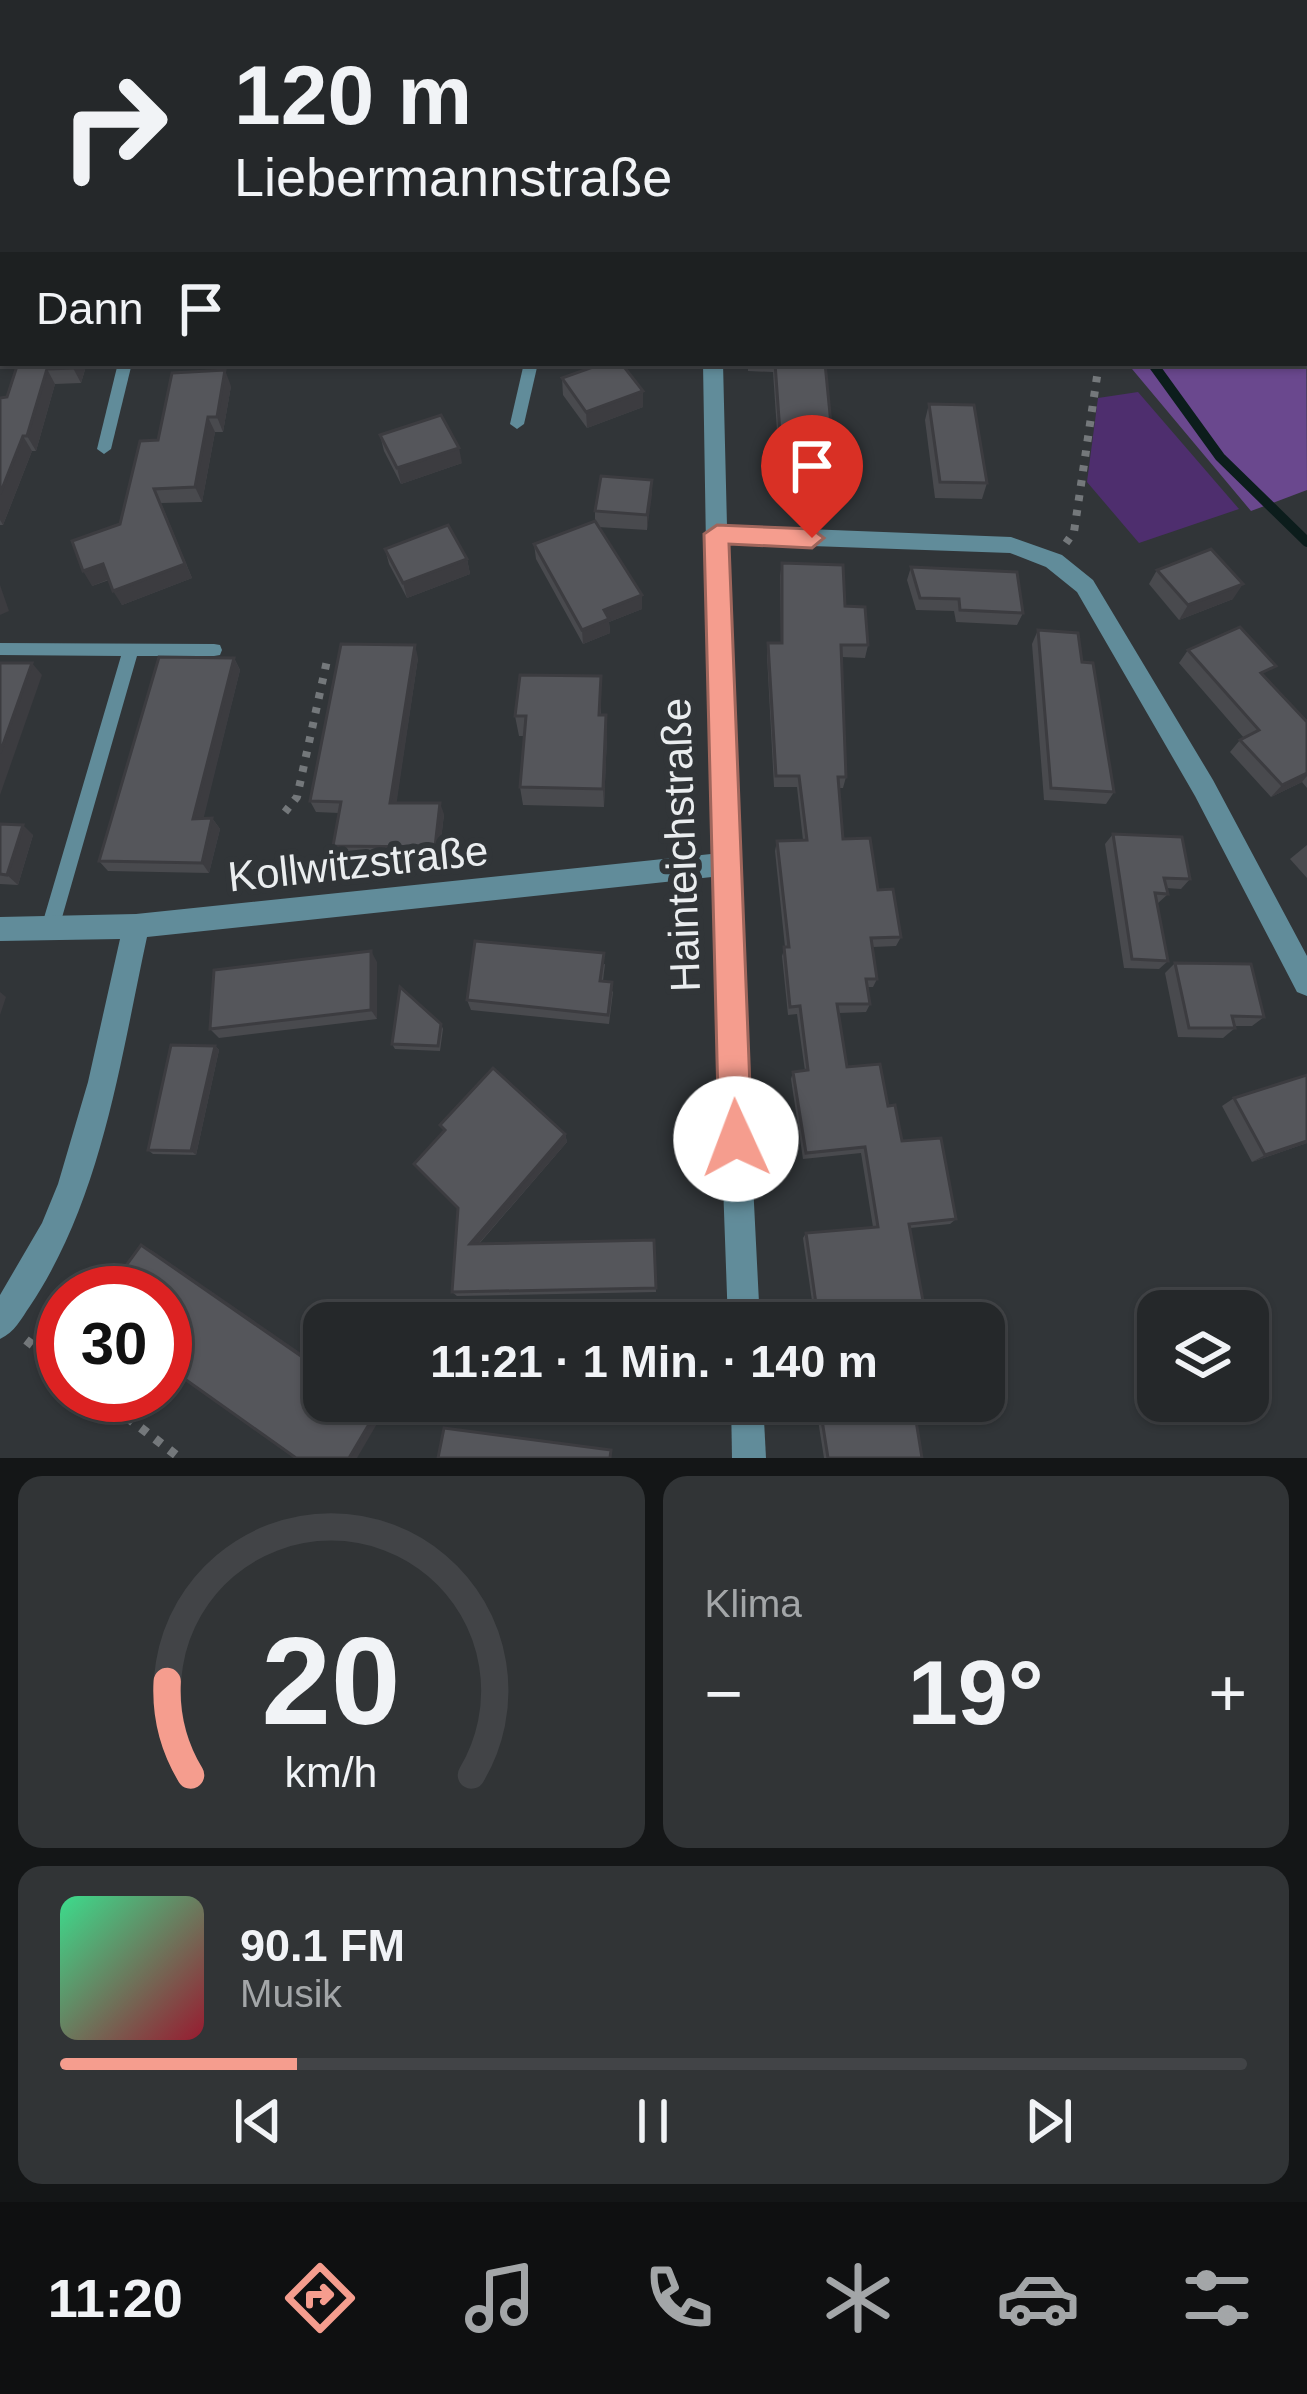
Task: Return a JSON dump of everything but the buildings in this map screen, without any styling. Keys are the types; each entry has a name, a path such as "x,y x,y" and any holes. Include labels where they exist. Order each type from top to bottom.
{"street":[{"name":"Hainteichstraße","path":"713,366 724,864 742,1302"},
{"path":"717,534 1011,545 1054,561 1085,586 1103,614 1204,788 1307,983"},
{"name":"Kollwitzstraße","path":"0,929 136,926 724,864"},
{"path":"1,1322 36,1268 76,1186 136,926"},
{"path":"748,1422 749,1458"}],"lane":[{"path":"104,449 124,366"},
{"path":"517,424 529,366"},
{"path":"0,649 214,650"},
{"path":"50,928 131,650"}],"path":[{"path":"1054,561 1074,532 1099,366"},
{"path":"285,812 297,797 328,656"},
{"path":"1,1322 36,1348"},
{"path":"133,1422 180,1458"}],"shaded area":[{"path":"1130,366 1306,366 1307,490 1251,511"},
{"path":"1138,392 1239,509 1139,543 1087,482 1098,398"}],"waterway":[{"path":"1154,366 1220,457 1307,542"}],"route":[{"path":"736,1139 717,534 812,538"}]}
